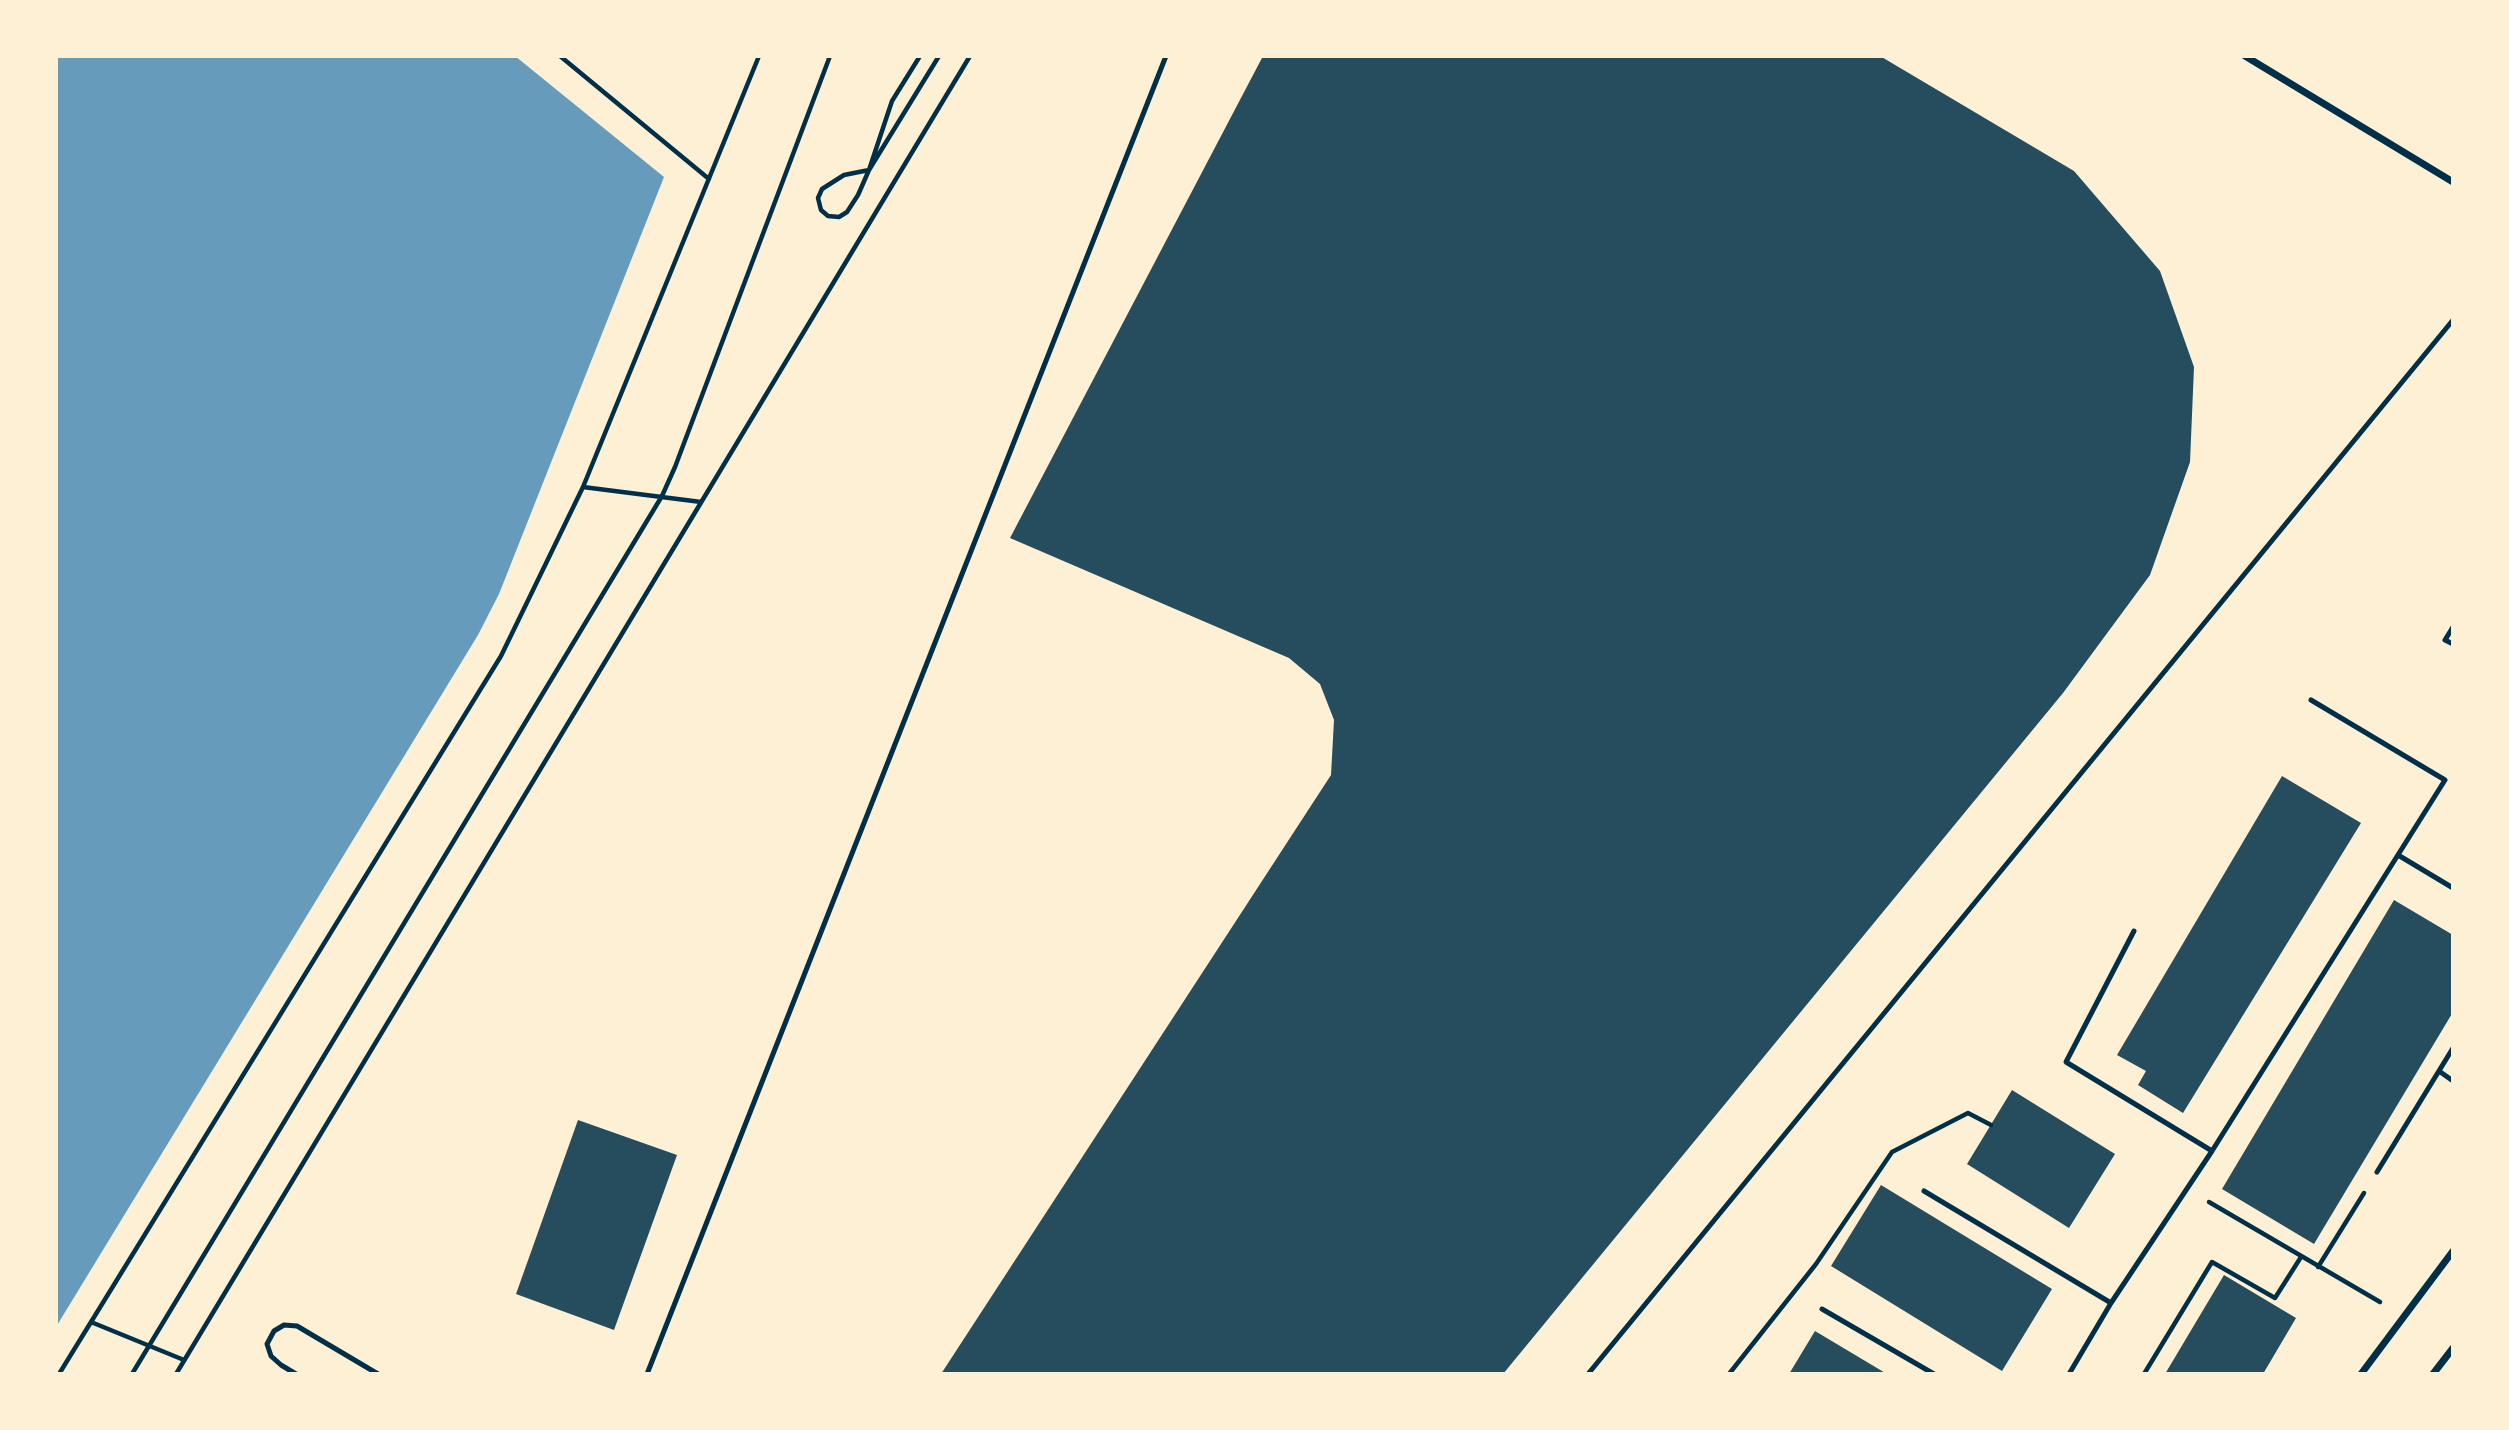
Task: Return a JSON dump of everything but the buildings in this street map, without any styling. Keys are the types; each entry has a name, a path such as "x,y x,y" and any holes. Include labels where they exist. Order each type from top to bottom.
{"street":[{"path":"2245,56 2453,182"},
{"path":"2361,1374 2453,1251"},
{"path":"2433,1374 2453,1348"}],"lane":[{"path":"647,1374 1166,56"},
{"path":"1588,1374 2453,320"},
{"path":"2453,627 2445,640 2453,645"},
{"path":"2069,1374 2111,1303 2212,1151 2445,780 2311,700"},
{"path":"2398,855 2453,888"},
{"path":"2134,931 2066,1062 2212,1151"},
{"path":"2377,1172 2453,1048"},
{"path":"2439,1071 2453,1081"},
{"path":"1924,1191 2111,1303"},
{"path":"1822,1309 1934,1374"},
{"path":"296,1374 271,1356 267,1344 274,1331 284,1325 297,1326 378,1374"}],"path":[{"path":"560,56 709,179"},
{"path":"59,1374 501,656 583,487 759,56"},
{"path":"132,1374 662,496 830,56"},
{"path":"869,170 892,101 920,56"},
{"path":"869,170 844,175 822,189 818,198 821,209 828,216 839,217 847,212 869,170 939,56"},
{"path":"176,1374 970,56"},
{"path":"583,487 701,502"},
{"path":"1729,1374 1816,1264 1892,1152 1968,1113 1991,1125"},
{"path":"2318,1267 2377,1172"},
{"path":"2187,1189 2405,1317"},
{"path":"2144,1374 2212,1262 2275,1298 2301,1257"},
{"path":"91,1322 184,1360"}],"water":[{"path":"56,56 515,56 664,177 499,594 478,635 56,1327"}]}
